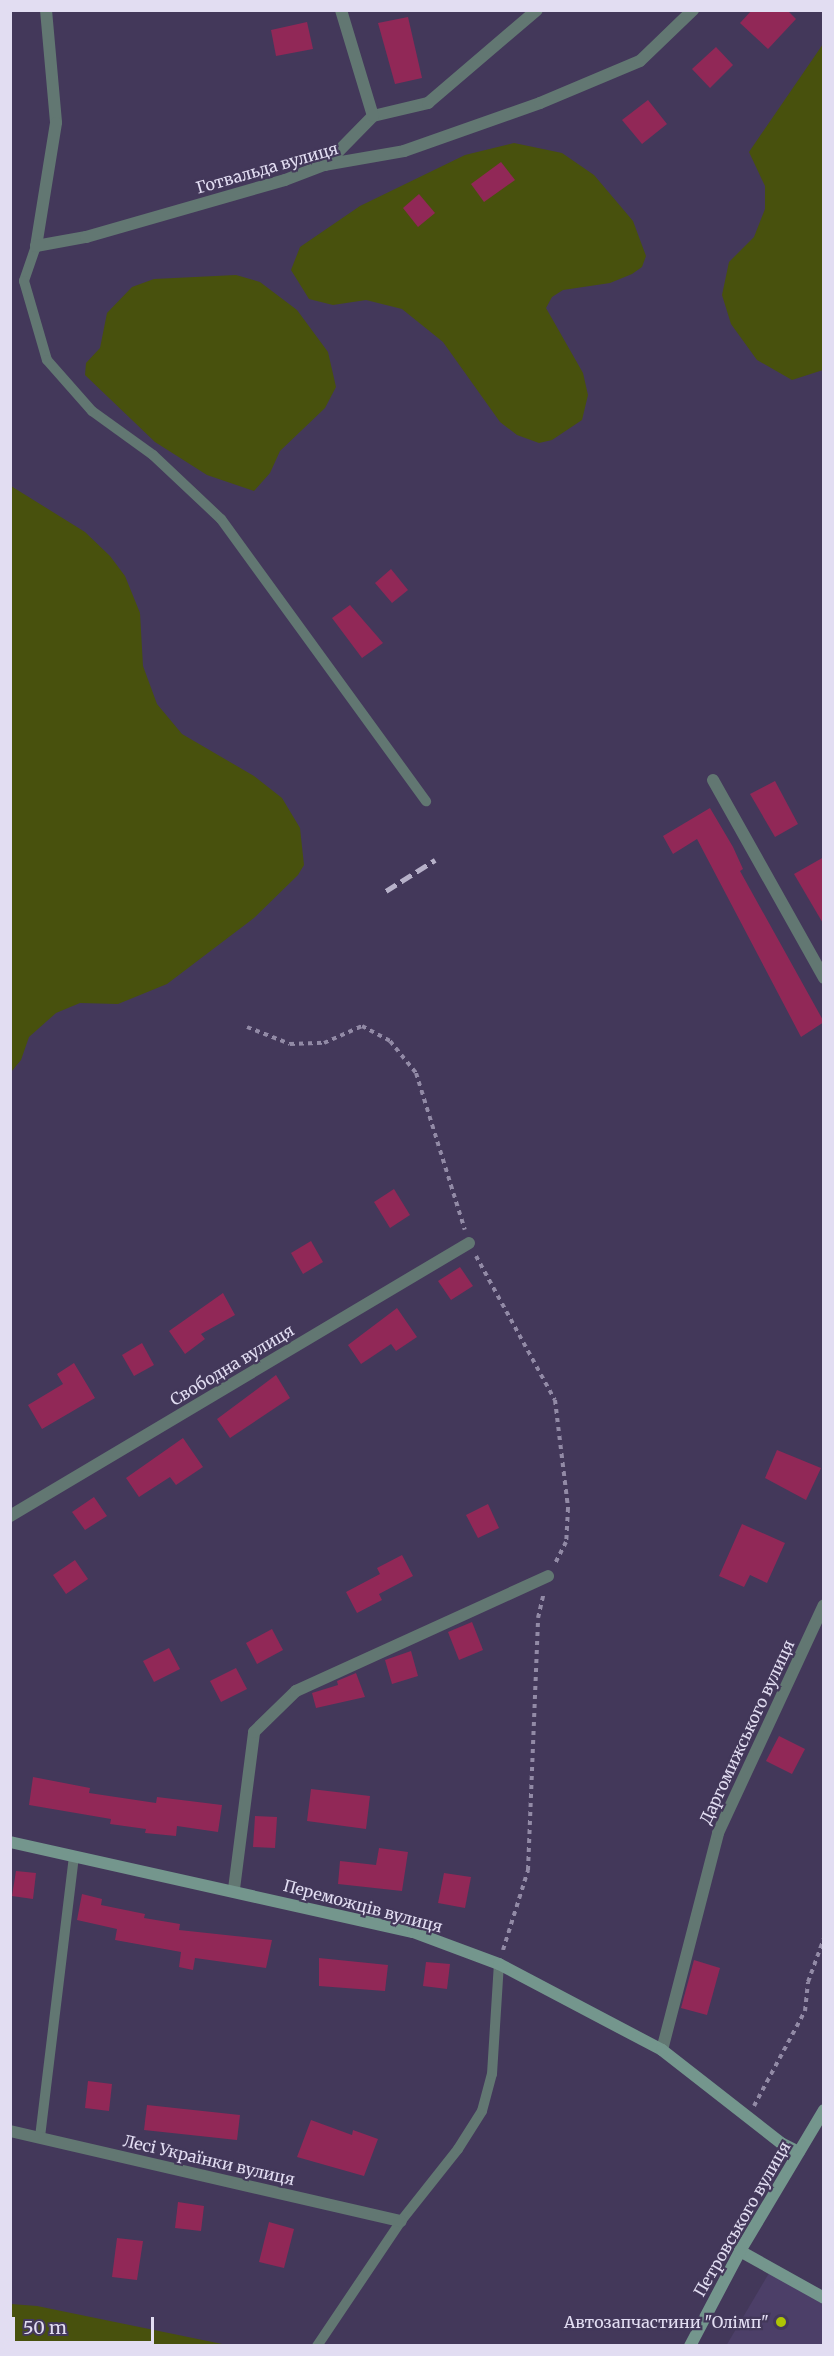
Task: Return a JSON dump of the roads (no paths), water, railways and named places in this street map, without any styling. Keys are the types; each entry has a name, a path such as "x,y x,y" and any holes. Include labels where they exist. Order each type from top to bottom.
{"main road":[{"name":"Переможців вулиця","path":"10,1842 234,1889 413,1932 499,1964 662,2049 748,2117 799,2152"},
{"name":"Петровського вулиця","path":"690,2346 740,2251 824,2110"},
{"path":"740,2251 824,2298"}],"street":[{"path":"36,246 56,123 46,10"},
{"path":"341,10 373,117"},
{"path":"324,165 373,117 428,103 537,10"},
{"name":"Готвальда вулиця","path":"36,246 86,237 285,180 324,165 404,151 595,82 640,61 693,10"},
{"path":"713,780 824,978"},
{"name":"Свободна вулиця","path":"10,1516 470,1243"},
{"path":"234,1889 254,1732 296,1691 548,1576"},
{"name":"Даргомижського вулиця","path":"662,2049 718,1833 824,1605"},
{"name":"Лесі Українки вулиця","path":"10,2131 401,2221"}],"lane":[{"path":"36,246 24,281 46,360 92,411 153,454 221,519 426,801"},
{"path":"40,2137 74,1856"},
{"path":"317,2346 401,2221 458,2149 482,2111 492,2074 493,2012 499,1964"}],"railway":[{"path":"386,891 435,860"}],"place":[{"name":"Автозапчастини \"Олімп\"","path":"781,2322"}]}
